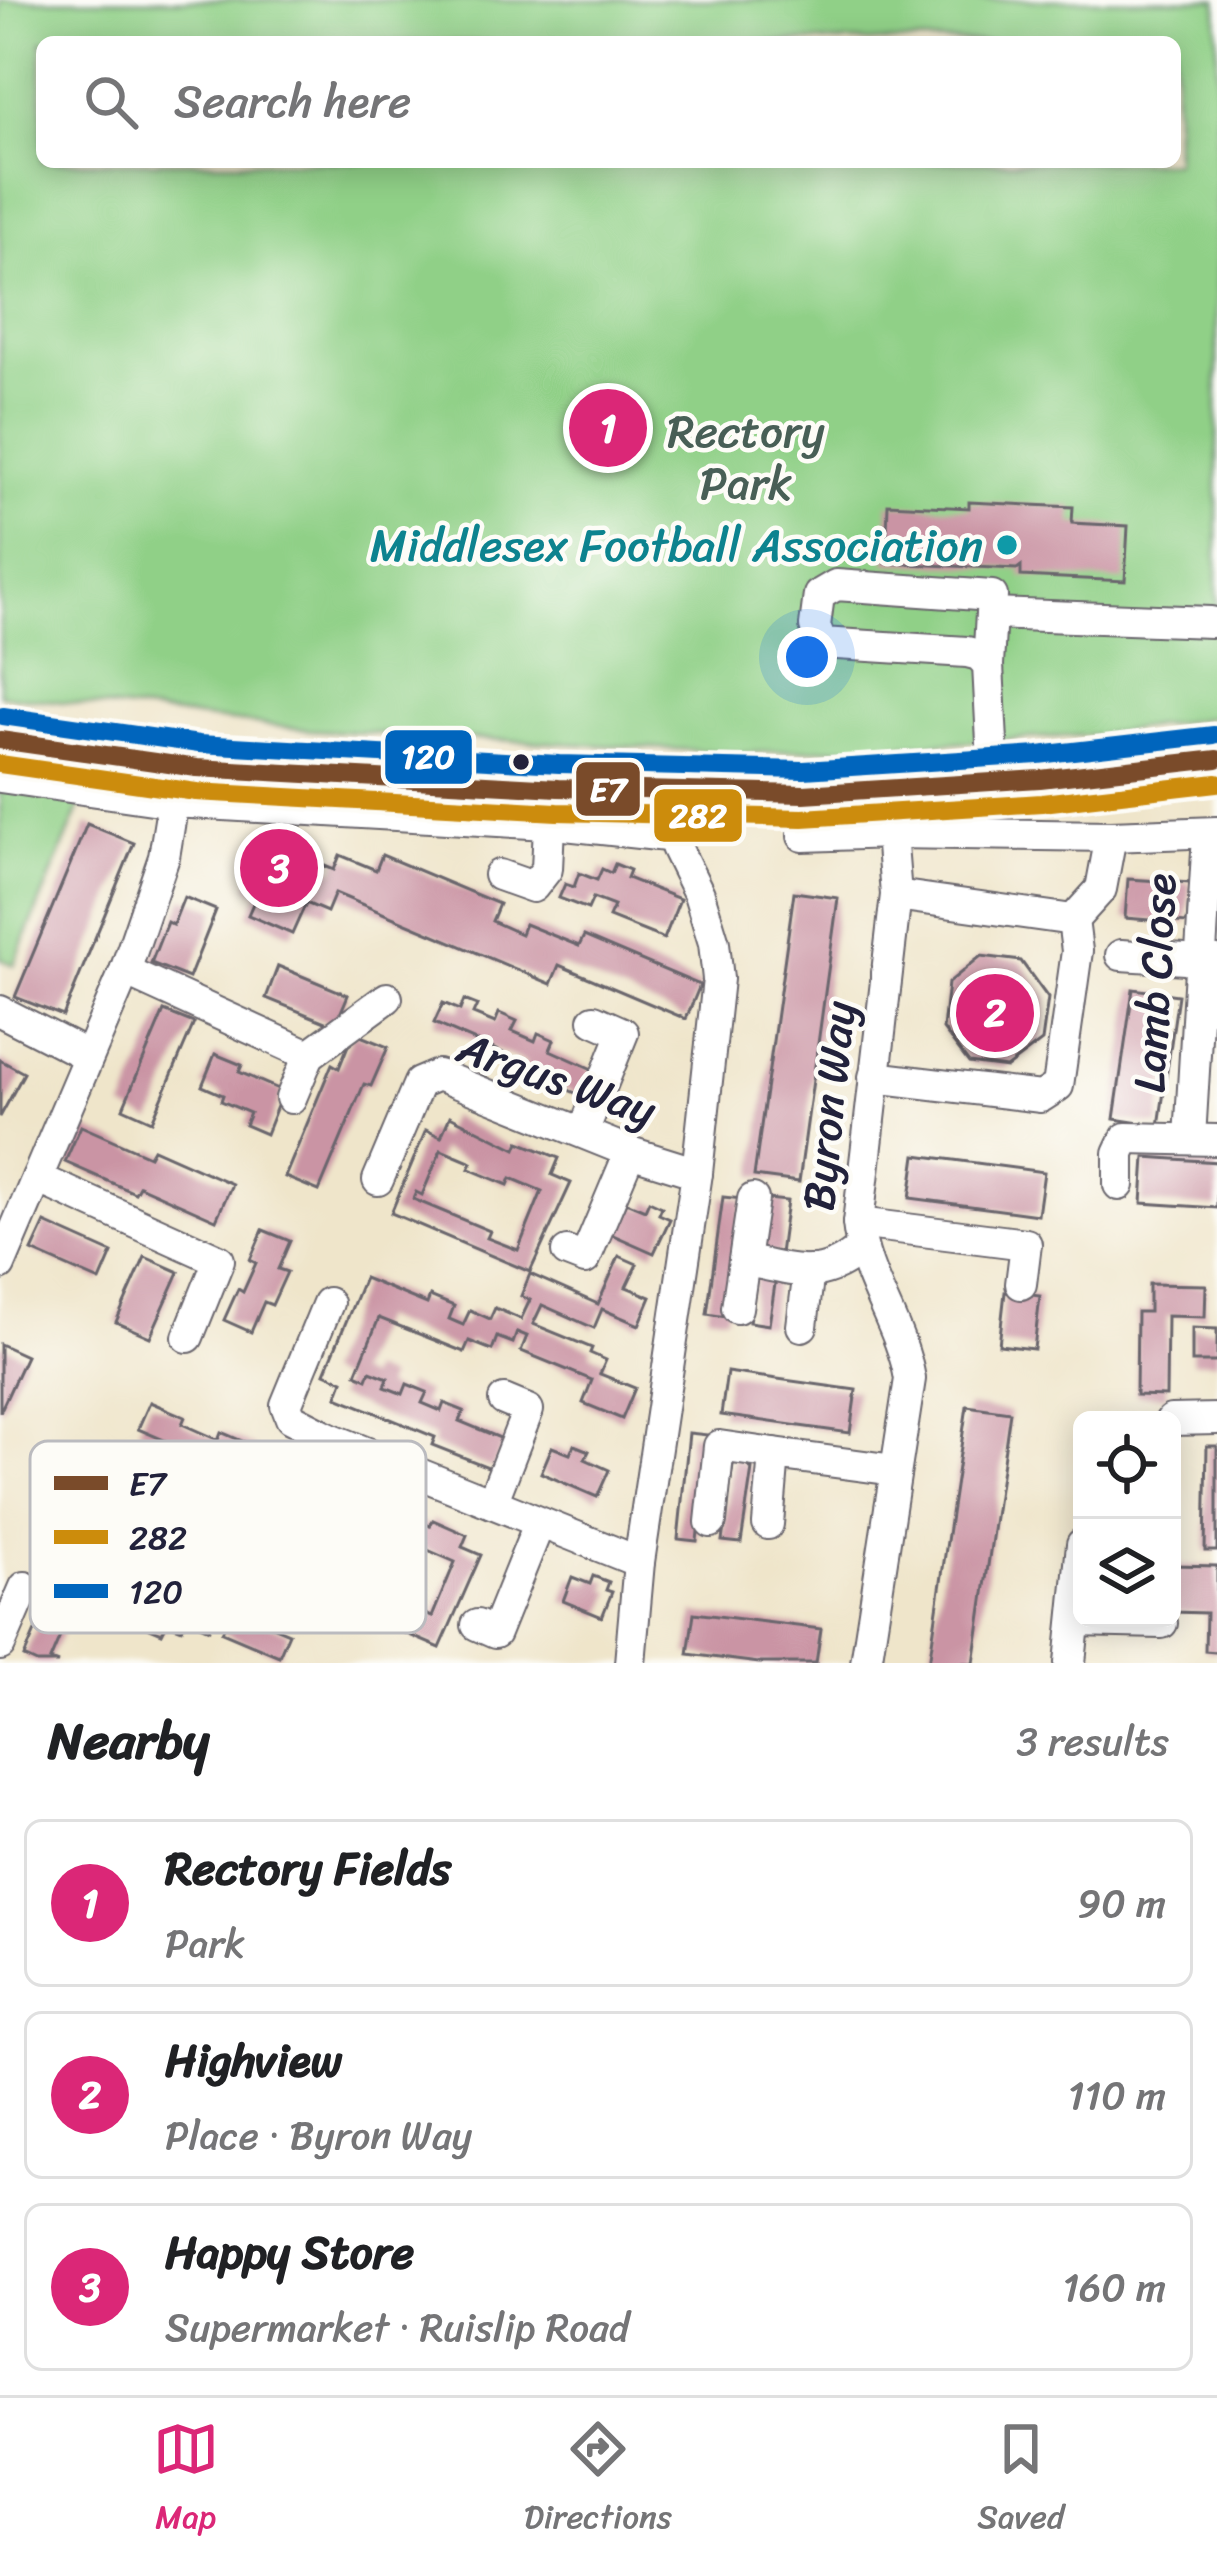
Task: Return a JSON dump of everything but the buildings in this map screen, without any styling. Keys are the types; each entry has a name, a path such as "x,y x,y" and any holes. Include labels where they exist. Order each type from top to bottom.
{"main road":[{"path":"0,740 197,768 804,794 994,782 1217,759"}],"street":[{"path":"988,665 979,655 967,652 821,643 815,626 819,596 836,585 992,596 988,665 994,782"},
{"path":"993,614 1211,622"},
{"path":"0,777 173,802 676,837"},
{"path":"630,1663 639,1562 697,1173 718,979 714,944 676,837 684,792"},
{"path":"804,794 803,836 1213,833"},
{"path":"0,1265 125,971 164,857 173,802"},
{"path":"499,875 533,887 547,869 549,825"},
{"name":"Byron Way","path":"866,1663 910,1379 905,1352 860,1236 896,895 891,833"},
{"name":"Lamb Close","path":"1203,1139 1213,833"},
{"path":"1072,920 1101,889 1111,836"},
{"path":"896,895 1072,920"},
{"path":"874,1077 1041,1096 1058,1086 1077,951 1072,920"},
{"path":"1120,955 1209,960"},
{"path":"125,971 309,1055"},
{"path":"292,1098 309,1055 387,998"},
{"path":"0,1011 88,1056"},
{"path":"583,1132 623,1034 594,1021"},
{"name":"Argus Way","path":"378,1180 419,1083 438,1075 630,1152 697,1173"},
{"path":"1118,1185 1119,1153 1126,1138 1203,1139"},
{"path":"567,1252 585,1259 630,1152"},
{"path":"37,1178 219,1260 188,1336"},
{"path":"737,1308 753,1199"},
{"path":"744,1261 821,1273 840,1267 860,1236 1026,1244 1022,1284"},
{"path":"802,1326 808,1271"},
{"path":"328,1303 286,1405 291,1418 337,1441"},
{"path":"492,1503 528,1410 504,1400"},
{"path":"1181,1420 1217,1419"},
{"path":"711,1522 719,1446 896,1470"},
{"path":"768,1524 774,1454"},
{"path":"426,1477 639,1562"},
{"path":"477,1625 495,1633 539,1524"},
{"path":"0,1645 25,1587"},
{"path":"1070,1663 1075,1627"}],"green space":[{"name":"Rectory Park","path":"0,0 1217,0 1217,717 1095,735 746,753 311,730 0,695"},
{"path":"0,784 82,801 14,965 0,959"}],"transit line":[{"name":"120","path":"3,716 199,744 559,764 804,770 1038,755 1214,735"},
{"name":"E7","path":"0,740 197,768 558,788 804,794 1040,779 1217,759"},
{"name":"282","path":"0,764 196,792 557,812 803,818 1042,803 1217,783"}],"place":[{"name":"Rectory Fields","path":"608,428"},
{"name":"Middlesex Football Association","path":"1007,545"},
{"name":"Happy Store","path":"279,868"},
{"name":"Highview","path":"995,1013"}]}
